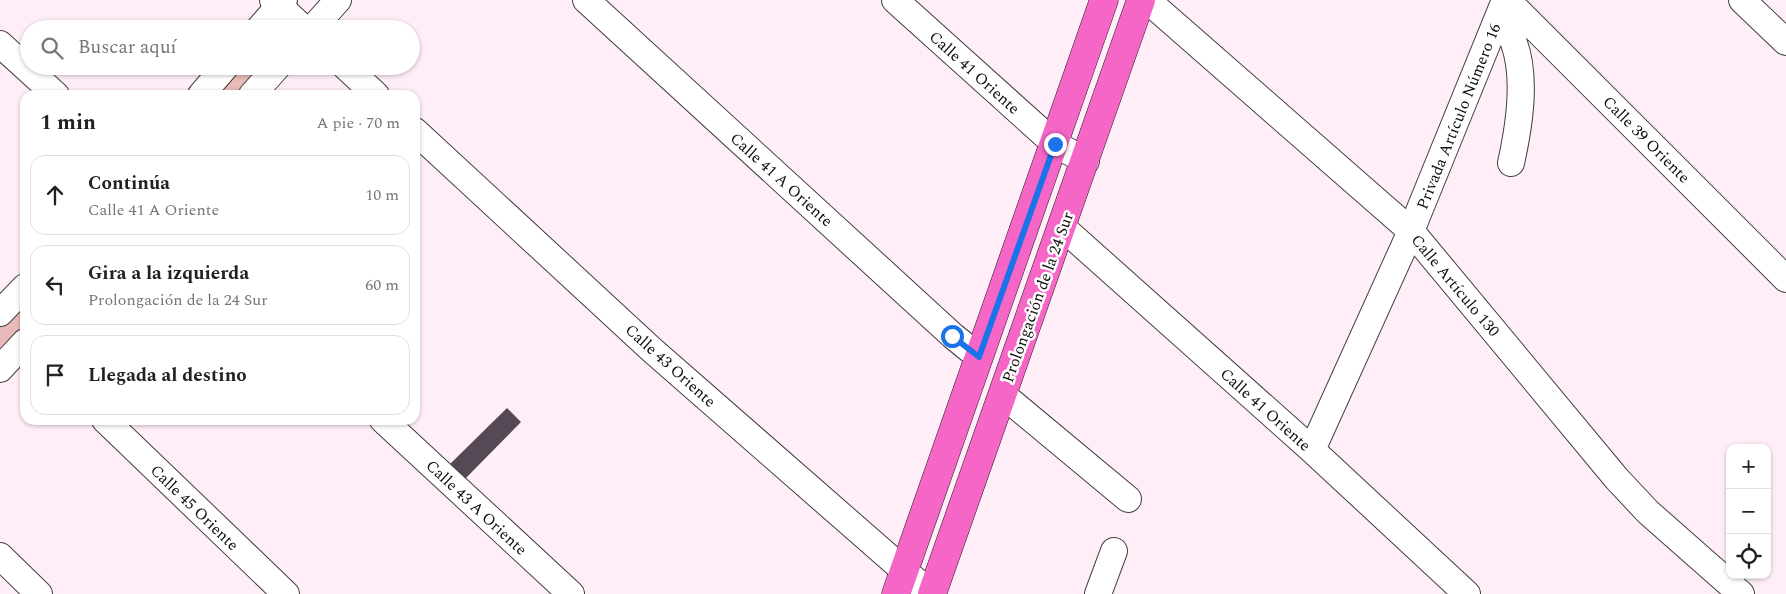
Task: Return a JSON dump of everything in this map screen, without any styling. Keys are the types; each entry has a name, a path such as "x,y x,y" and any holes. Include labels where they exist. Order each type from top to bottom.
{"main road":[{"name":"Prolongación de la 24 Sur","path":"900,582 1104,0"},
{"name":"Prolongación de la 24 Sur","path":"932,594 1086,161 1141,0"}],"street":[{"path":"320,20 338,0"},
{"name":"Calle 41 A Oriente","path":"586,0 952,336 979,357"},
{"name":"Calle 41 Oriente","path":"895,0 1055,144 1086,161"},
{"name":"Calle Artículo 130","path":"1147,0 1411,231 1616,479 1648,512 1741,594"},
{"path":"1742,0 1786,42"},
{"path":"266,20 279,2 296,20"},
{"path":"1504,5 1520,73 1518,134 1511,163"},
{"name":"Privada Artículo Número 16","path":"1312,450 1411,231 1504,5"},
{"name":"Calle 39 Oriente","path":"1504,5 1786,278"},
{"path":"0,44 20,62"},
{"path":"34,75 51,90"},
{"path":"205,90 218,75"},
{"path":"256,90 270,75"},
{"path":"355,75 371,90"},
{"name":"Calle 43 Oriente","path":"420,136 900,582 932,594"},
{"name":"Calle 41 Oriente","path":"1062,227 1312,450 1467,594"},
{"path":"0,314 20,292"},
{"path":"0,369 20,347"},
{"path":"1003,395 1128,500"},
{"name":"Calle 45 Oriente","path":"109,425 286,594"},
{"name":"Calle 43 A Oriente","path":"387,425 571,594"},
{"path":"1098,594 1114,551"},
{"path":"0,556 39,594"}],"shaded area":[{"path":"229,75 258,75 244,90 215,90"},
{"path":"20,297 20,341 0,363 0,318"}],"building":[{"path":"507,408 521,422 463,481 447,467"}],"route":[{"path":"952,336 979,357 1055,144"}]}
